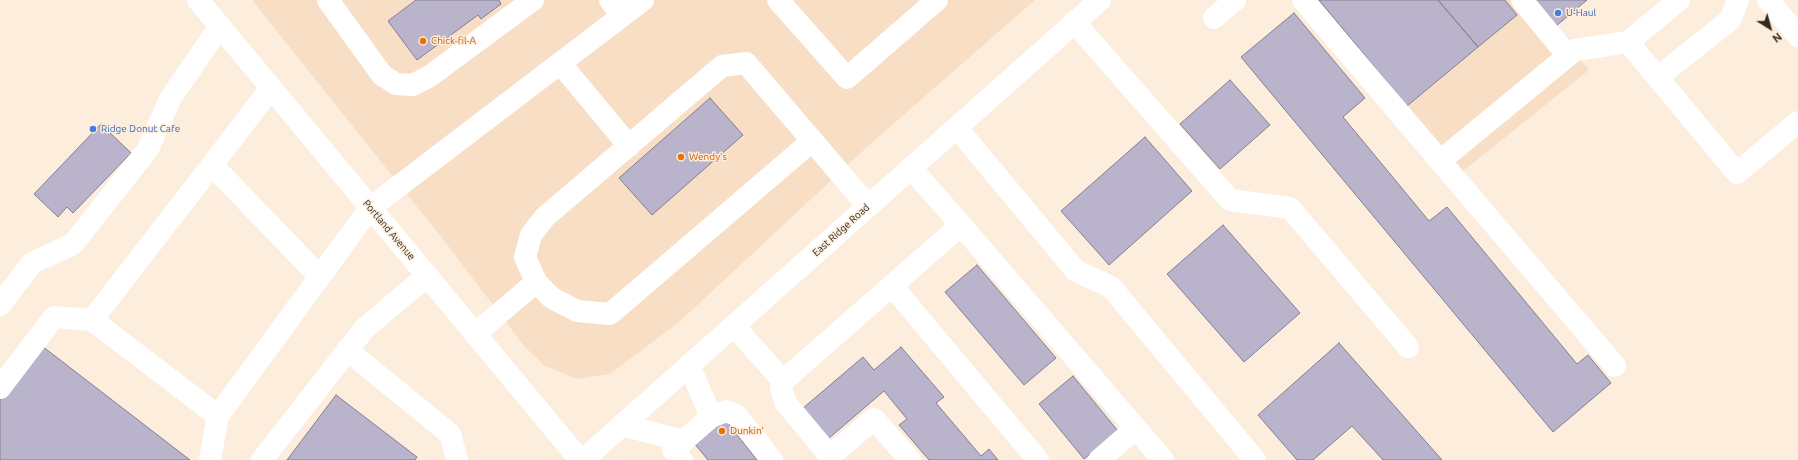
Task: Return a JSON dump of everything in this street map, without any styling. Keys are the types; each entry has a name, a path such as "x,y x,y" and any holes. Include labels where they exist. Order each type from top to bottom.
{"main road":[{"name":"Portland Avenue","path":"198,0 580,460"},
{"path":"328,0 382,75 396,84 413,85 430,76 532,0"},
{"path":"210,460 218,416 370,208 560,63 616,8 642,0"},
{"path":"778,0 848,78 937,0"},
{"name":"East Ridge Road","path":"583,460 1100,0"},
{"path":"1214,18 1235,0"},
{"path":"1303,0 1615,366"},
{"path":"1522,0 1568,56"},
{"path":"1440,161 1575,50 1628,42 1679,0"},
{"path":"1658,77 1730,20 1738,0"},
{"path":"1768,0 1798,36"},
{"path":"1074,22 1230,200 1290,208 1408,347"},
{"path":"0,305 32,264 73,244 148,150 170,99 220,26"},
{"path":"1628,42 1737,173 1798,122"},
{"path":"560,63 629,146"},
{"path":"812,141 610,314 577,311 552,298 536,282 525,257 531,235 545,217 722,66 746,63 868,206"},
{"path":"92,320 272,88"},
{"path":"957,128 1076,271 1111,287 1255,460"},
{"path":"212,165 319,276"},
{"path":"911,168 1163,460"},
{"path":"910,460 874,419 830,456 785,402 781,387 783,381 961,225"},
{"path":"262,460 365,328 427,276"},
{"path":"475,334 536,282"},
{"path":"892,286 1038,460"},
{"path":"0,388 54,317 92,320 218,416"},
{"path":"734,326 783,381"},
{"path":"347,350 450,434 457,460"},
{"path":"689,365 711,417"},
{"path":"622,425 683,450 711,417 726,411 736,415 772,460"},
{"path":"1099,460 1136,428"}],"shaded area":[{"path":"252,0 1035,0 866,148 678,323 610,374 577,379 545,366 524,346 446,243"},
{"path":"1291,0 1529,0 1589,70 1447,184"}],"building":[{"name":"Chick-fil-A","path":"416,0 499,0 501,4 481,19 478,15 417,60 388,21"},
{"path":"1319,0 1438,0 1478,47 1407,106"},
{"path":"1438,0 1505,0 1517,15 1478,47"},
{"name":"U-Haul","path":"1535,0 1587,0 1556,26"},
{"path":"1294,13 1365,98 1343,117 1429,221 1447,207 1577,364 1588,355 1611,383 1553,432 1241,57"},
{"path":"1230,80 1270,125 1220,169 1180,124"},
{"name":"Wendy's","path":"710,98 743,135 652,215 619,178"},
{"path":"101,124 131,153 73,213 67,207 58,217 34,194"},
{"path":"1145,137 1192,191 1109,265 1061,211"},
{"path":"1223,225 1300,313 1244,362 1167,274"},
{"path":"977,265 1056,358 1024,385 945,292"},
{"path":"1339,343 1442,460 1383,460 1352,426 1313,460 1297,460 1258,415"},
{"path":"42,346 190,460 0,460 0,400"},
{"path":"901,347 944,397 936,403 981,456 989,449 998,460 929,460 899,425 907,419 884,391 828,439 802,409 863,357 874,370"},
{"path":"1073,376 1118,431 1084,459 1039,404"},
{"path":"336,395 417,457 415,460 287,460"},
{"name":"Dunkin'","path":"725,419 757,460 708,460 694,443"}],"place":[{"name":"U-Haul","path":"1558,13"},
{"name":"Chick-fil-A","path":"423,41"},
{"name":"Ridge Donut Cafe","path":"93,129"},
{"name":"Wendy's","path":"681,157"},
{"name":"Dunkin'","path":"722,431"}]}
